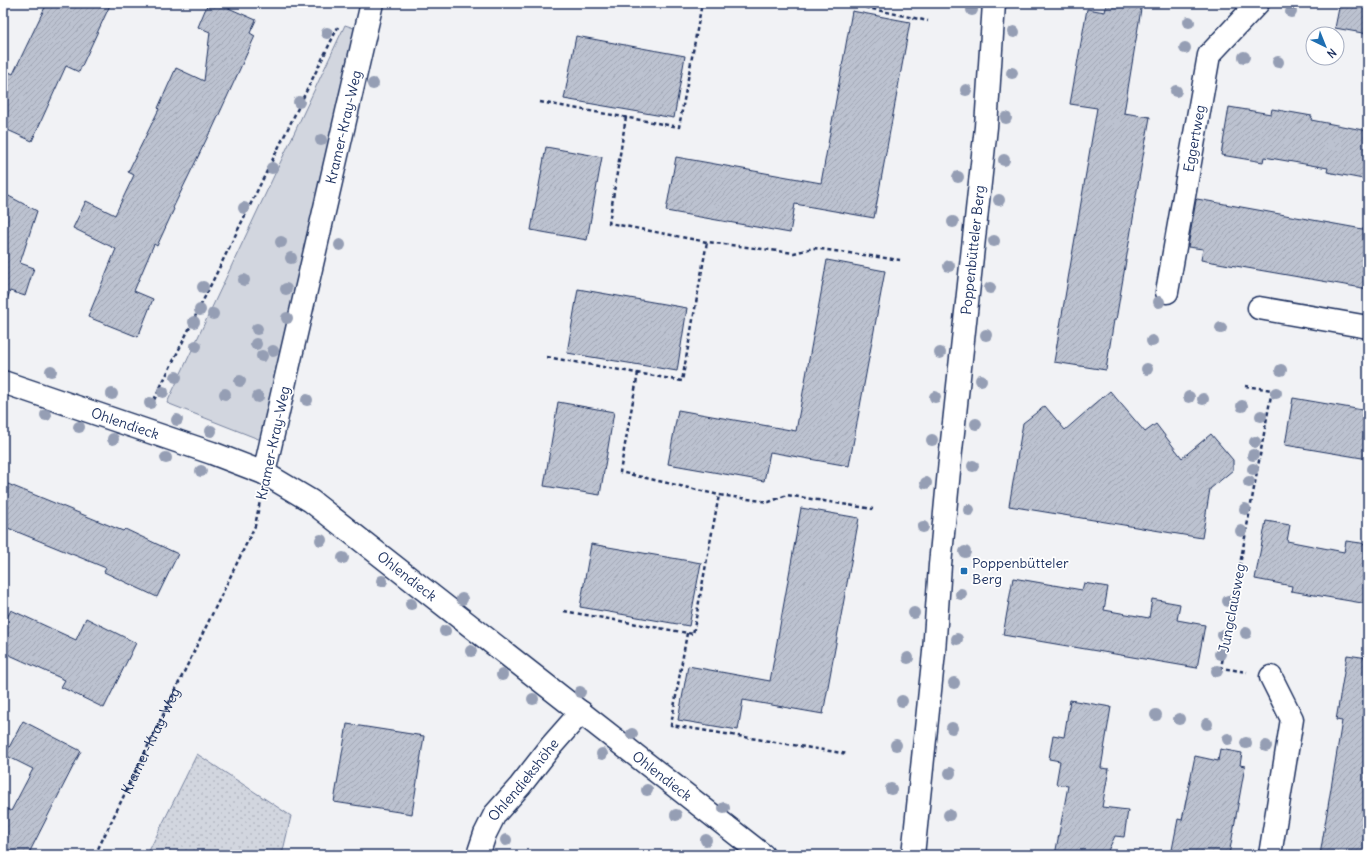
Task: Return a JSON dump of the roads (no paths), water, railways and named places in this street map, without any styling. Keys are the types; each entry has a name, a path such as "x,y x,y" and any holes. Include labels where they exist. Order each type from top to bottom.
{"street":[{"name":"Kramer-Kray-Weg","path":"264,473 372,3"},
{"name":"Poppenbütteler Berg","path":"913,855 934,652 940,565 950,460 986,128 994,3"},
{"name":"Eggertweg","path":"1167,292 1209,55 1258,3"},
{"path":"1259,308 1368,327"},
{"name":"Ohlendieck","path":"3,382 212,453 264,473 311,501 763,855"},
{"path":"1270,855 1292,718 1271,677"},
{"name":"Ohlendiekshöhe","path":"478,855 482,840 495,814 581,712"}],"place":[{"name":"Poppenbütteler Berg","path":"964,571"}]}
